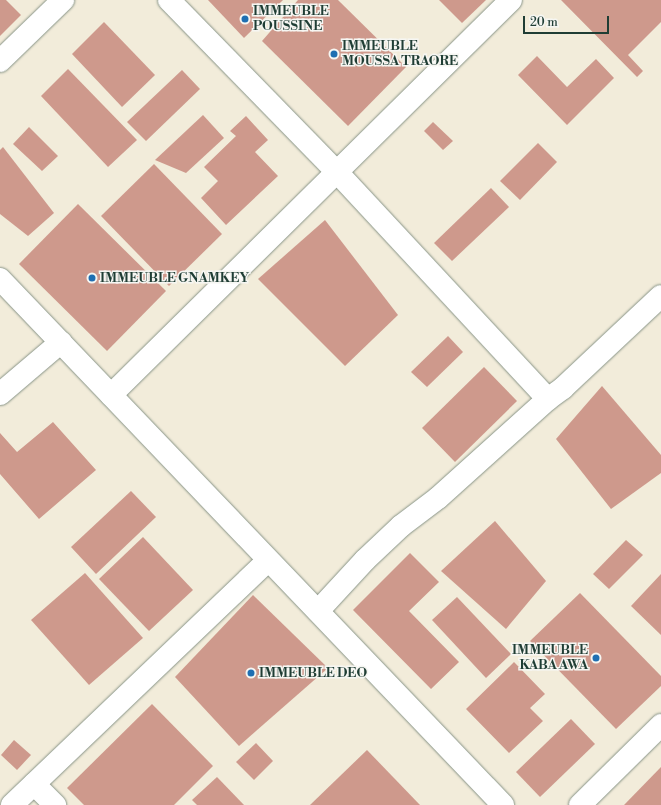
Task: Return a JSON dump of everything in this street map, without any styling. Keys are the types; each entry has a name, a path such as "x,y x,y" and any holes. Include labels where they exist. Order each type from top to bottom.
{"street":[{"path":"0,61 62,0"},
{"path":"169,0 336,172 548,398"},
{"path":"111,395 511,0"},
{"path":"0,279 503,805"},
{"path":"318,611 365,560 401,526 438,498 548,398 563,388 661,296"},
{"path":"0,394 61,342"},
{"path":"12,805 268,560"},
{"path":"580,805 661,725"},
{"path":"34,784 55,805"}],"building":[{"path":"0,0 6,0 21,15 0,36"},
{"name":"IMMEUBLE POUSSINE","path":"208,0 283,0 244,38"},
{"name":"IMMEUBLE MOUSSA TRAORE","path":"298,0 338,0 406,67 348,126 262,41"},
{"path":"439,0 486,0 462,23"},
{"path":"561,0 661,0 661,22 628,55 643,71 637,77"},
{"path":"104,22 155,75 122,107 72,54"},
{"path":"537,56 567,87 596,59 614,78 567,125 518,75"},
{"path":"68,69 137,140 108,167 41,96"},
{"path":"182,70 200,89 146,141 127,122"},
{"path":"203,115 224,138 186,173 155,160"},
{"path":"246,116 268,140 255,152 278,176 226,225 201,198 218,181 204,167 236,136 230,131"},
{"path":"433,122 453,141 443,150 424,131"},
{"path":"29,127 58,156 42,171 13,144"},
{"path":"538,143 557,162 520,200 500,181"},
{"path":"3,147 54,213 28,236 0,214 0,150"},
{"path":"154,164 222,234 169,286 101,216"},
{"path":"491,188 509,207 452,261 434,243"},
{"name":"IMMEUBLE GNAMKEY","path":"78,204 166,291 107,351 19,264"},
{"path":"325,220 398,315 345,366 258,279"},
{"path":"448,336 463,352 427,387 411,372"},
{"path":"484,367 517,401 455,462 422,428"},
{"path":"602,386 661,455 661,473 611,509 556,439"},
{"path":"53,422 96,470 39,519 0,474 0,433 17,452"},
{"path":"131,491 156,517 96,574 71,547"},
{"path":"495,521 546,581 506,629 441,571"},
{"path":"143,537 193,590 149,631 99,579"},
{"path":"626,540 643,555 609,589 593,574"},
{"path":"410,553 439,582 409,611 459,662 431,689 353,610"},
{"path":"85,573 143,638 89,685 31,620"},
{"path":"661,574 661,635 631,606"},
{"name":"IMMEUBLE KABA AWA","path":"580,593 661,676 661,686 616,729 530,641"},
{"name":"IMMEUBLE DEO","path":"253,595 328,668 239,746 175,677"},
{"path":"457,597 511,654 486,678 432,620"},
{"path":"514,662 545,694 530,708 543,721 509,753 466,709"},
{"path":"152,704 213,766 174,805 84,805 67,788"},
{"path":"571,719 595,744 540,797 516,772"},
{"path":"14,740 31,755 17,770 1,755"},
{"path":"256,743 273,761 254,780 236,762"},
{"path":"367,750 420,805 310,805"},
{"path":"661,767 661,805 624,805"},
{"path":"217,777 244,805 197,805 192,800"}],"place":[{"name":"IMMEUBLE POUSSINE","path":"245,19"},
{"name":"IMMEUBLE MOUSSA TRAORE","path":"334,54"},
{"name":"IMMEUBLE GNAMKEY","path":"92,278"},
{"name":"IMMEUBLE KABA AWA","path":"596,658"},
{"name":"IMMEUBLE DEO","path":"251,673"}]}
